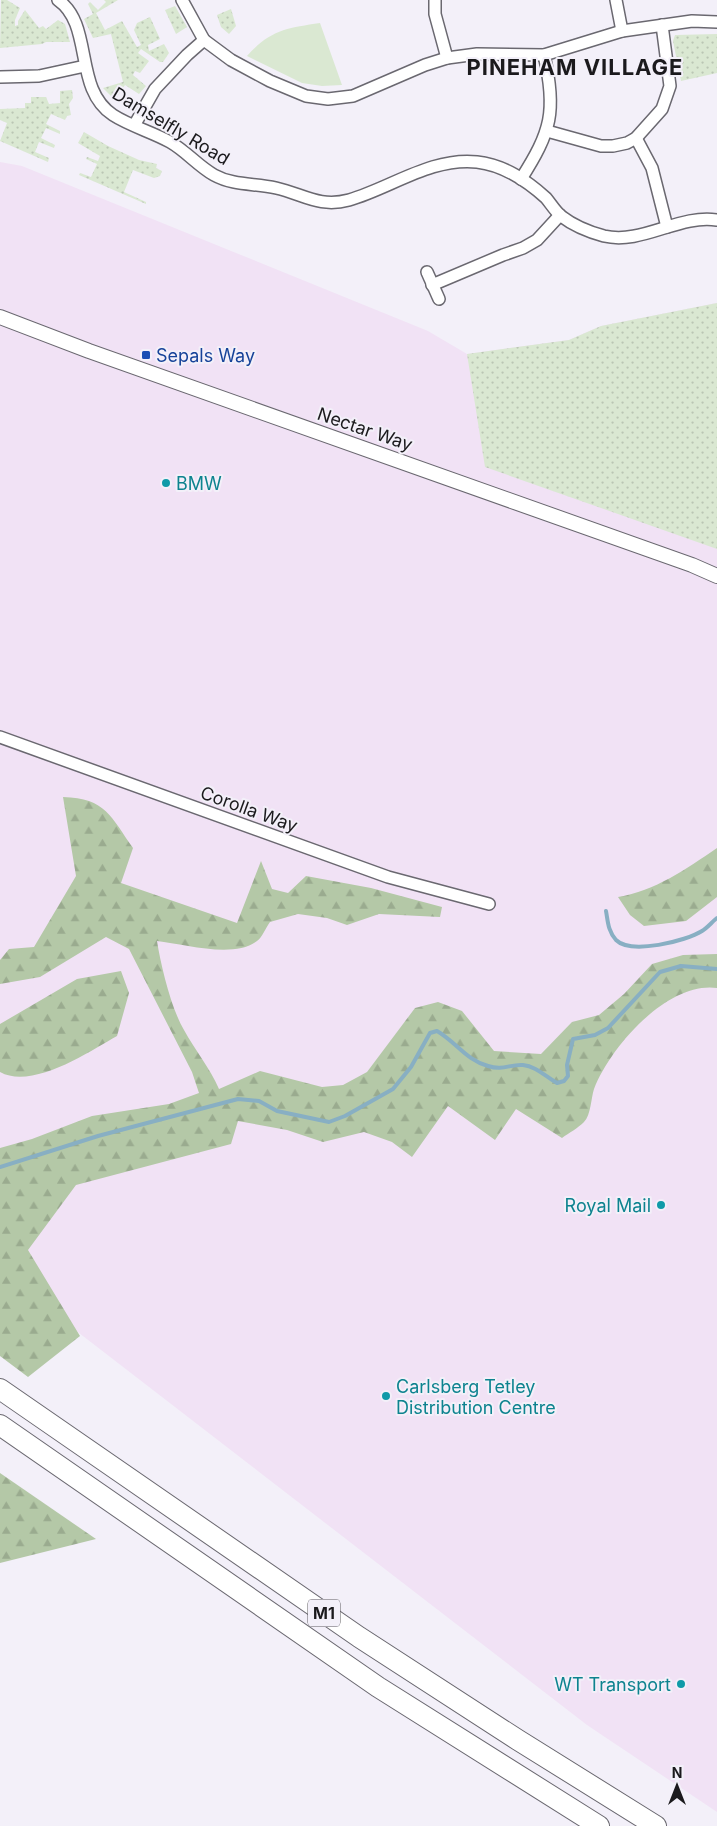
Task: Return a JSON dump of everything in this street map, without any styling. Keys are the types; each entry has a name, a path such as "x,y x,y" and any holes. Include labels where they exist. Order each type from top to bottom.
{"highway":[{"name":"M1","path":"0,1389 359,1637 518,1740 656,1826"},
{"name":"M1","path":"0,1425 378,1687 600,1826"}],"street":[{"path":"182,0 204,40 231,60 270,81 306,96 328,99 353,96 447,58 477,54 544,55 622,30 692,21 717,22"},
{"path":"435,0 435,14 447,58"},
{"path":"616,0 622,30"},
{"name":"Damselfly Road","path":"61,1 73,20 81,42 93,94 100,104 113,115 172,142 215,176 243,184 278,188 315,202 348,200 438,165 476,162 506,168 545,198 560,215 574,224 607,237 626,238 698,220 717,220"},
{"path":"547,131 601,146 620,145 636,138 662,108 670,86 662,25"},
{"path":"135,124 154,89 186,55 204,40"},
{"path":"521,180 547,131 552,93 544,55"},
{"path":"0,77 39,76 86,66"},
{"path":"636,138 652,168 667,227"},
{"path":"432,285 503,254 523,248 537,240 560,215"},
{"path":"426,272 439,300"},
{"name":"Nectar Way","path":"0,317 89,351 684,561 717,576"},
{"name":"Corolla Way","path":"0,737 388,877 488,904"}],"shaded area":[{"path":"0,162 22,166 428,331 467,354 569,340 601,326 717,303 717,1812 587,1725 0,1272"}],"green space":[{"path":"1,0 7,0 20,8 15,20 15,26 18,25 18,21 25,10 39,28 43,26 46,29 58,20 65,24 70,42 46,42 0,48"},
{"path":"104,0 118,0 96,13 105,30 122,21 137,47 141,45 134,30 137,23 150,17 160,39 148,45 149,51 164,44 169,53 163,62 160,62 141,49 138,53 149,61 140,73 135,71 133,75 146,86 139,94 125,85 115,100 103,88 123,82 111,34 93,38 84,19 93,14 88,4 90,2 98,10 106,2"},
{"path":"175,6 187,27 176,34 165,10"},
{"path":"231,9 236,26 229,34 221,27 217,15"},
{"path":"320,23 342,85 322,86 302,83 247,56 255,47 272,35 288,29"},
{"path":"717,34 717,73 681,81 673,41 675,35"},
{"path":"72,90 73,98 69,104 71,115 67,116 65,120 51,114 46,124 60,131 60,134 46,128 41,138 55,145 54,148 39,142 35,152 49,158 48,162 0,141 7,123 0,120 0,109 25,108 25,103 31,103 31,97 46,97 49,104 60,103 60,91"},
{"path":"84,132 108,146 139,160 157,164 156,168 162,171 160,176 154,178 133,170 124,192 146,202 146,204 79,175 80,173 91,177 97,164 86,159 87,157 98,161 100,156 78,143"},
{"path":"717,303 717,549 485,467 467,354 569,340 601,326"},
{"path":"63,797 77,798 98,805 113,819 133,848 121,883 237,923 261,861 272,889 288,893 306,876 371,888 442,907 440,917 379,914 347,925 327,918 298,914 270,922 257,941 235,949 208,949 157,941 167,987 179,1021 219,1089 260,1071 322,1087 343,1085 367,1072 415,1008 438,1002 462,1011 494,1051 541,1054 572,1022 599,1015 624,994 652,964 683,955 717,954 717,988 698,989 679,995 643,1020 627,1037 602,1072 594,1089 589,1111 584,1122 562,1138 516,1109 495,1140 448,1106 412,1157 392,1142 364,1132 323,1142 287,1130 238,1121 231,1144 76,1185 28,1250 80,1336 28,1377 0,1356 0,1148 32,1139 92,1116 169,1104 199,1093 192,1072 129,949 106,937 40,977 0,984 0,960 9,949 34,947 76,876"},
{"path":"717,848 717,897 686,921 644,926 630,915 618,897 645,890 670,878"},
{"path":"121,971 129,993 117,1036 76,1059 44,1073 13,1076 0,1072 0,1024 77,979"},
{"path":"0,1473 96,1539 0,1563"}],"waterway":[{"path":"606,911 613,937 623,944 634,946 659,945 684,939 702,931 717,918"},
{"path":"0,1167 98,1136 238,1099 259,1101 277,1111 329,1122 345,1116 393,1089 411,1067 430,1033 437,1031 473,1060 498,1068 518,1065 528,1066 557,1083 564,1081 568,1076 567,1065 573,1039 595,1035 608,1028 660,972 681,966 717,969"}],"place":[{"name":"Sepals Way","path":"146,355"},
{"name":"BMW","path":"166,483"},
{"name":"Royal Mail","path":"661,1205"},
{"name":"Carlsberg Tetley Distribution Centre","path":"386,1396"},
{"name":"WT Transport","path":"681,1684"}],"district":[{"name":"PINEHAM VILLAGE","path":"575,67"}]}
